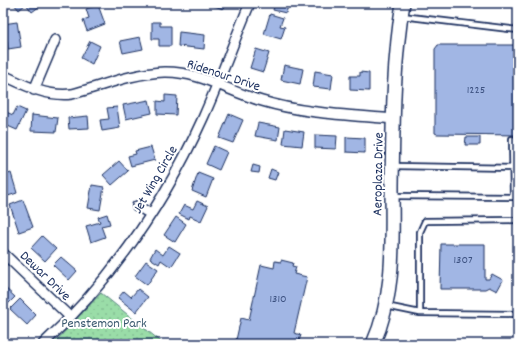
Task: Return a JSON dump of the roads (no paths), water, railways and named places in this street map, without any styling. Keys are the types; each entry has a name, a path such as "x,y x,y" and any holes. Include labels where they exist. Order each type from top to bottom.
{"street":[{"name":"Jet Wing Circle","path":"43,344 70,317 115,265 151,214 186,152 217,83 250,3"},
{"name":"Aeroplaza Drive","path":"373,344 386,306 392,265 394,119 402,9"},
{"path":"34,90 55,40"},
{"name":"Ridenour Drive","path":"3,75 34,90 50,94 72,94 141,75 164,72 186,74 217,83 261,101 280,106 324,113 394,119"},
{"path":"137,206 151,214"},
{"name":"Dewar Drive","path":"3,253 70,317"}],"lane":[{"path":"402,9 518,30"},
{"path":"392,196 515,197 515,168 512,139"},
{"path":"393,166 515,168"},
{"path":"420,313 420,232 426,220 518,220"},
{"path":"386,306 420,313 518,314"}],"park label":[{"name":"Penstemon Park","path":"104,322"}]}
